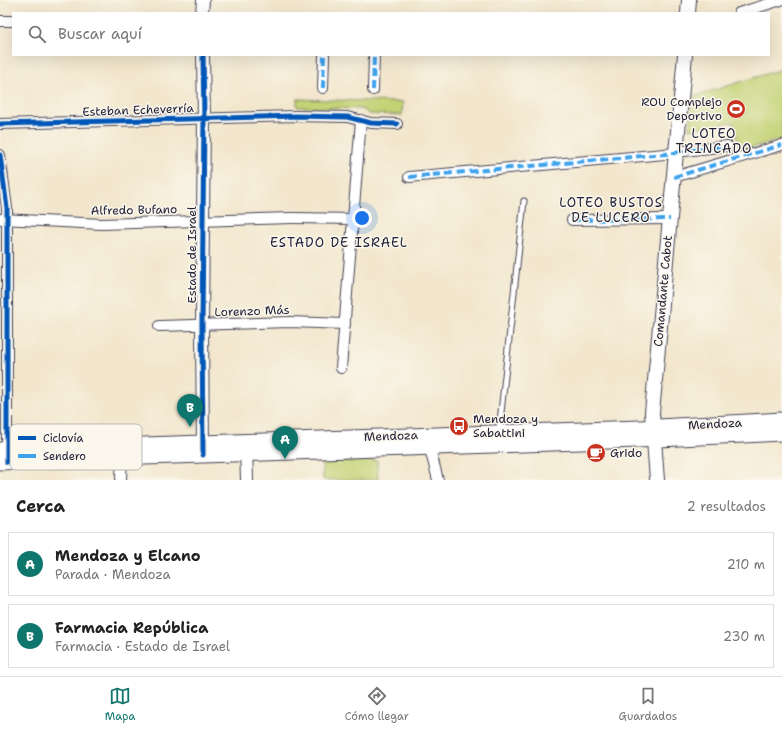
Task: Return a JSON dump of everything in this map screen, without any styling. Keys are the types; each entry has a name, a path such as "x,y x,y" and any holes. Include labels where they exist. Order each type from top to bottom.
{"main road":[{"path":"688,12 690,0"},
{"name":"Comandante Cabot","path":"657,480 652,412 684,56"},
{"name":"Mendoza","path":"142,451 654,433 782,420"},
{"name":"Mendoza","path":"428,441 498,433 782,433"}],"street":[{"path":"202,0 202,12"},
{"path":"742,12 778,0"},
{"path":"0,21 12,21"},
{"name":"Estado de Israel","path":"203,56 203,449"},
{"path":"323,88 324,56"},
{"path":"373,90 374,56"},
{"name":"Esteban Echeverría","path":"0,124 296,116 347,117 371,123 397,124"},
{"path":"341,368 361,120"},
{"path":"674,177 782,145"},
{"path":"409,177 727,146"},
{"path":"0,156 7,208 3,219 3,456"},
{"name":"Alfredo Bufano","path":"3,219 102,224 294,218 353,220"},
{"path":"572,220 670,219"},
{"name":"Lorenzo Más","path":"159,326 290,322 345,324"},
{"path":"428,441 438,480"},
{"path":"246,448 248,480"},
{"path":"121,470 121,480"}],"lane":[{"path":"498,433 524,201"}],"green space":[{"name":"ROU Complejo Deportivo","path":"782,69 782,139 740,151 733,122 689,129 692,97"},
{"path":"297,99 403,102 402,115 369,114 362,109 297,107"},
{"path":"377,460 378,480 323,480 322,462"}],"marked path":[{"path":"323,88 324,56"},
{"path":"373,90 374,56"},
{"path":"674,177 782,145"},
{"path":"676,152 727,146"},
{"path":"409,177 676,153"},
{"path":"572,220 670,219"}],"cycle path":[{"path":"203,56 203,455"},
{"path":"0,124 296,116 347,117 371,123 397,124"},
{"path":"0,155 7,208 7,462"}],"place":[{"name":"ROU Complejo Deportivo","path":"736,109"},
{"name":"Mendoza y Sabattini","path":"459,426"},
{"name":"Farmacia República","path":"190,427"},
{"name":"Grido","path":"596,453"},
{"name":"Mendoza y Elcano","path":"285,459"}],"district":[{"name":"LOTEO TRINCADO","path":"714,140"},
{"name":"LOTEO BUSTOS DE LUCERO","path":"611,210"},
{"name":"ESTADO DE ISRAEL","path":"339,242"}]}
